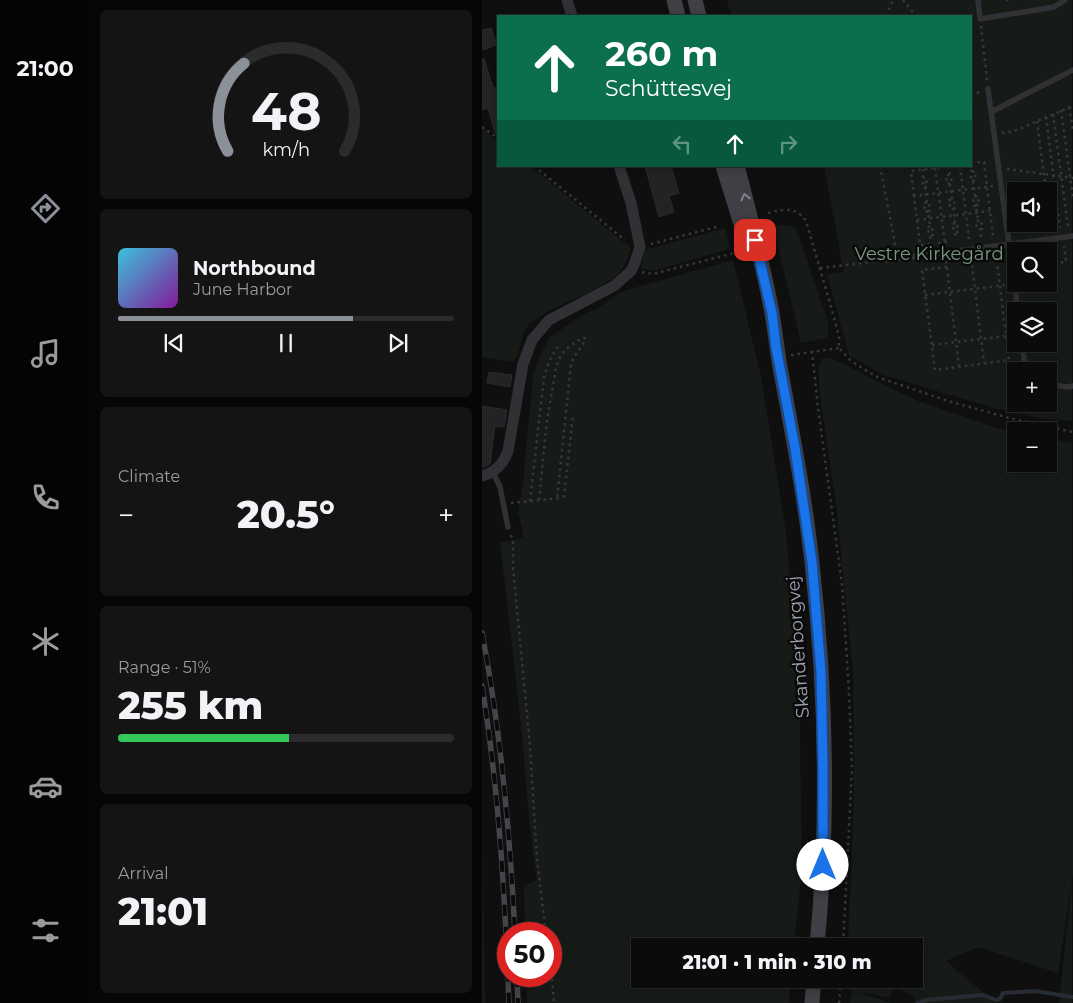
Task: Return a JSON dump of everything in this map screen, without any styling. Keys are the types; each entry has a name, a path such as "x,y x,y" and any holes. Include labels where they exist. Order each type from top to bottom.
{"main road":[{"path":"674,0 678,15"},
{"path":"695,0 699,15"},
{"path":"723,167 776,347"},
{"path":"737,167 772,313 776,347"},
{"name":"Skanderborgvej","path":"776,347 795,448 812,562 821,672 823,885 818,938"},
{"path":"812,1003 813,988"}],"street":[{"path":"567,0 572,15"},
{"path":"487,474 504,462 508,451 523,364 532,340 549,320 614,286 630,271 640,247 631,203 619,167"}],"lane":[{"path":"978,0 980,19 1054,7 1065,0"},
{"path":"990,112 1072,70"},
{"path":"988,88 1009,242"},
{"path":"1024,242 1072,236"},
{"path":"884,260 1007,244"},
{"path":"1057,386 1072,386"},
{"path":"487,474 500,487 508,527"}],"path":[{"path":"886,15 892,0"},
{"path":"903,0 915,15"},
{"path":"983,38 986,75"},
{"path":"994,133 1012,132 1071,106 1072,130"},
{"path":"1061,110 1072,198"},
{"path":"1053,114 1068,227"},
{"path":"1046,117 1060,228"},
{"path":"1037,120 1045,182"},
{"path":"482,127 497,137"},
{"path":"942,167 911,171 920,245 993,236 984,162 972,163"},
{"path":"535,167 631,245 640,247 720,226"},
{"path":"880,167 898,258"},
{"path":"949,167 952,183 950,184 952,200 949,200 950,209 953,208 955,224 952,224 953,232 956,232 956,240"},
{"path":"960,167 969,239"},
{"path":"971,167 972,172 975,172 976,180 973,180 975,196 973,197 974,206 976,205 978,212 977,229 980,229 981,237"},
{"path":"936,168 959,366"},
{"path":"998,168 1071,178"},
{"path":"923,170 927,187 925,187 927,202 924,203 925,212 928,211 929,236 931,235 932,243"},
{"path":"914,196 1001,185"},
{"path":"768,213 789,209 796,211 806,221 834,319 840,348 851,361 877,377 948,401 1009,418 1072,432"},
{"path":"917,220 990,211"},
{"path":"1057,263 1066,262 1063,237"},
{"path":"630,271 653,274 733,252 740,252"},
{"path":"820,268 884,260"},
{"path":"947,267 922,270 935,370 1009,360 997,262"},
{"path":"972,265 984,364"},
{"path":"925,295 1007,285"},
{"path":"932,345 1006,336"},
{"path":"539,500 547,420 556,368 559,359 566,349 582,338 585,338 585,342 574,356 571,364 557,499"},
{"path":"530,501 544,377 549,361 560,343"},
{"path":"790,355 840,348"},
{"path":"812,351 842,584 849,691 852,769 843,938"},
{"path":"504,504 557,499 564,496 573,415"},
{"path":"508,527 513,541 513,567 530,746 537,860 545,922"},
{"path":"553,987 554,1003"},
{"path":"839,1003 840,988"}],"green space":[{"name":"Vestre Kirkegård","path":"727,0 1072,0 1072,421 1044,419 1012,412 1057,412 1057,362 1007,362 1007,411 883,375 849,355 827,274 844,272 824,167 972,167 972,15 731,15"},
{"path":"482,128 497,140 497,167 531,167 631,248 624,266 617,275 597,288 553,309 532,322 525,331 518,354 512,362 482,357"},
{"path":"783,225 796,228 829,325 827,338 801,343 773,226"},
{"path":"725,228 730,249 653,271 641,268 645,250"},
{"path":"733,260 761,376 786,532 799,679 802,870 795,938 631,938 631,988 790,988 789,1003 527,1003 526,987 562,987 562,922 525,922 524,886 537,880 500,542 523,537 518,513 523,482 533,376 538,359 550,337 586,313 597,309 620,292"},
{"path":"823,358 831,358 915,400 1007,430 1007,472 1057,472 1057,440 1072,443 1073,874 1058,973 978,947 946,961 994,1002 1003,1003 915,1003 915,998 898,988 923,988 923,938 848,938 854,791 853,672 836,504 820,396 818,367"},
{"path":"482,839 485,1003 482,1003"},
{"path":"1072,881 1072,1003 1059,1003"},
{"path":"894,988 890,998 855,991 891,1003 850,1003 851,990 847,989"}],"building":[{"path":"491,28 497,45 482,50 482,30"},
{"path":"482,59 484,59 493,87 497,89 497,133 495,133 488,108 482,110"},
{"path":"645,167 671,167 679,193 669,196 674,212 659,217"},
{"path":"489,372 512,375 510,387 487,383"},
{"path":"482,406 507,410 504,427 495,426 490,464 482,468"}],"waterway":[{"path":"918,1003 926,1000 983,995 996,1000 1000,999 1003,993 1035,991 1073,997"}],"railway":[{"path":"482,633 489,670 504,783 514,922"},
{"path":"482,686 493,765 500,844 509,1003"},
{"path":"517,987 518,1003"}],"route":[{"path":"755,240 772,313 812,562 821,672 823,865"}]}
